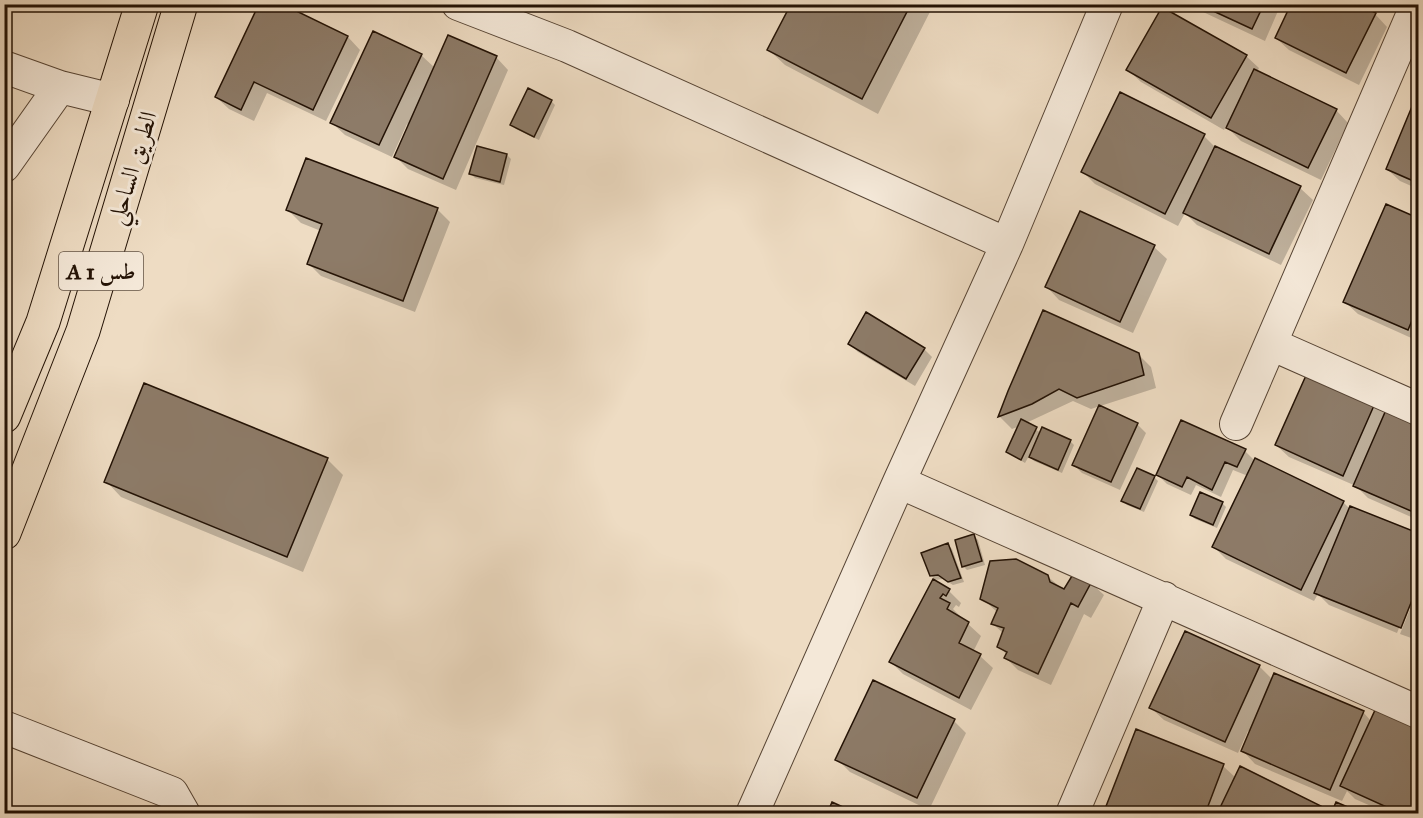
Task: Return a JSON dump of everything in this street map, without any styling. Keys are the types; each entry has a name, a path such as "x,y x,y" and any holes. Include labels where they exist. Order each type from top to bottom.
{"highway":[{"name":"الطريق الساحلي","path":"4,416 43,322 142,4"},
{"name":"الطريق الساحلي","path":"4,533 83,332 181,4"}],"street":[{"path":"752,813 1007,244 1107,4"},
{"path":"1236,424 1271,344 1407,62 1417,4"},
{"path":"465,6 578,51 1007,244"},
{"path":"4,67 60,87 113,100"},
{"path":"4,166 60,87"},
{"path":"1271,344 1419,410"},
{"path":"899,482 1419,712"},
{"path":"1072,813 1164,598"},
{"path":"4,727 172,793 184,813"}],"building":[{"path":"259,4 282,4 348,36 313,110 254,82 241,110 215,97"},
{"path":"791,4 911,4 862,99 767,50"},
{"path":"1198,4 1264,4 1252,29"},
{"path":"1291,4 1358,4 1376,13 1346,73 1275,38"},
{"path":"1162,7 1247,55 1211,118 1126,70"},
{"path":"373,31 422,54 379,145 330,123"},
{"path":"448,35 497,56 443,179 394,157"},
{"path":"1254,69 1337,109 1308,168 1226,128"},
{"path":"528,88 552,100 534,137 510,125"},
{"path":"1120,92 1205,134 1165,214 1081,172"},
{"path":"1418,92 1418,183 1386,169"},
{"path":"477,146 507,154 500,182 469,174"},
{"path":"1215,146 1301,186 1269,254 1183,213"},
{"path":"306,158 438,208 403,301 307,264 322,224 286,210"},
{"path":"1386,204 1418,218 1418,306 1408,330 1343,302"},
{"path":"1080,211 1155,245 1120,322 1045,287"},
{"path":"1043,310 1139,353 1144,375 1077,398 1059,389 1032,404 998,417"},
{"path":"866,312 925,348 906,379 848,344"},
{"path":"1308,371 1376,401 1343,476 1275,445"},
{"path":"144,383 328,458 287,557 104,482"},
{"path":"1389,403 1418,416 1418,514 1353,486"},
{"path":"1099,405 1138,423 1111,482 1072,465"},
{"path":"1021,419 1037,427 1021,460 1006,452"},
{"path":"1181,420 1246,449 1237,467 1225,462 1212,490 1187,477 1182,487 1156,475"},
{"path":"1042,427 1071,440 1058,470 1029,457"},
{"path":"1255,458 1344,501 1301,590 1212,547"},
{"path":"1137,468 1155,476 1140,509 1121,501"},
{"path":"1200,492 1223,502 1213,525 1190,515"},
{"path":"1350,506 1418,533 1418,585 1401,628 1314,593"},
{"path":"974,534 982,561 962,567 955,540"},
{"path":"948,543 961,578 948,582 938,575 930,576 921,553"},
{"path":"1016,559 1048,575 1050,582 1064,589 1075,571 1092,581 1078,607 1071,603 1038,674 1004,658 1007,652 997,647 1004,628 991,624 998,608 980,599 990,561"},
{"path":"933,579 950,589 946,596 943,594 940,598 950,603 947,609 969,622 959,643 981,654 959,698 889,662"},
{"path":"1418,617 1418,635 1412,632"},
{"path":"1185,631 1260,665 1225,742 1149,708"},
{"path":"1274,673 1364,711 1330,790 1241,751"},
{"path":"873,680 955,719 917,798 835,760"},
{"path":"1376,708 1418,727 1418,814 1402,814 1340,786"},
{"path":"1136,729 1224,764 1205,814 1103,814"},
{"path":"1240,766 1321,806 1317,814 1217,814"},
{"path":"832,802 858,814 827,814"},
{"path":"1336,802 1364,814 1331,814"}]}
